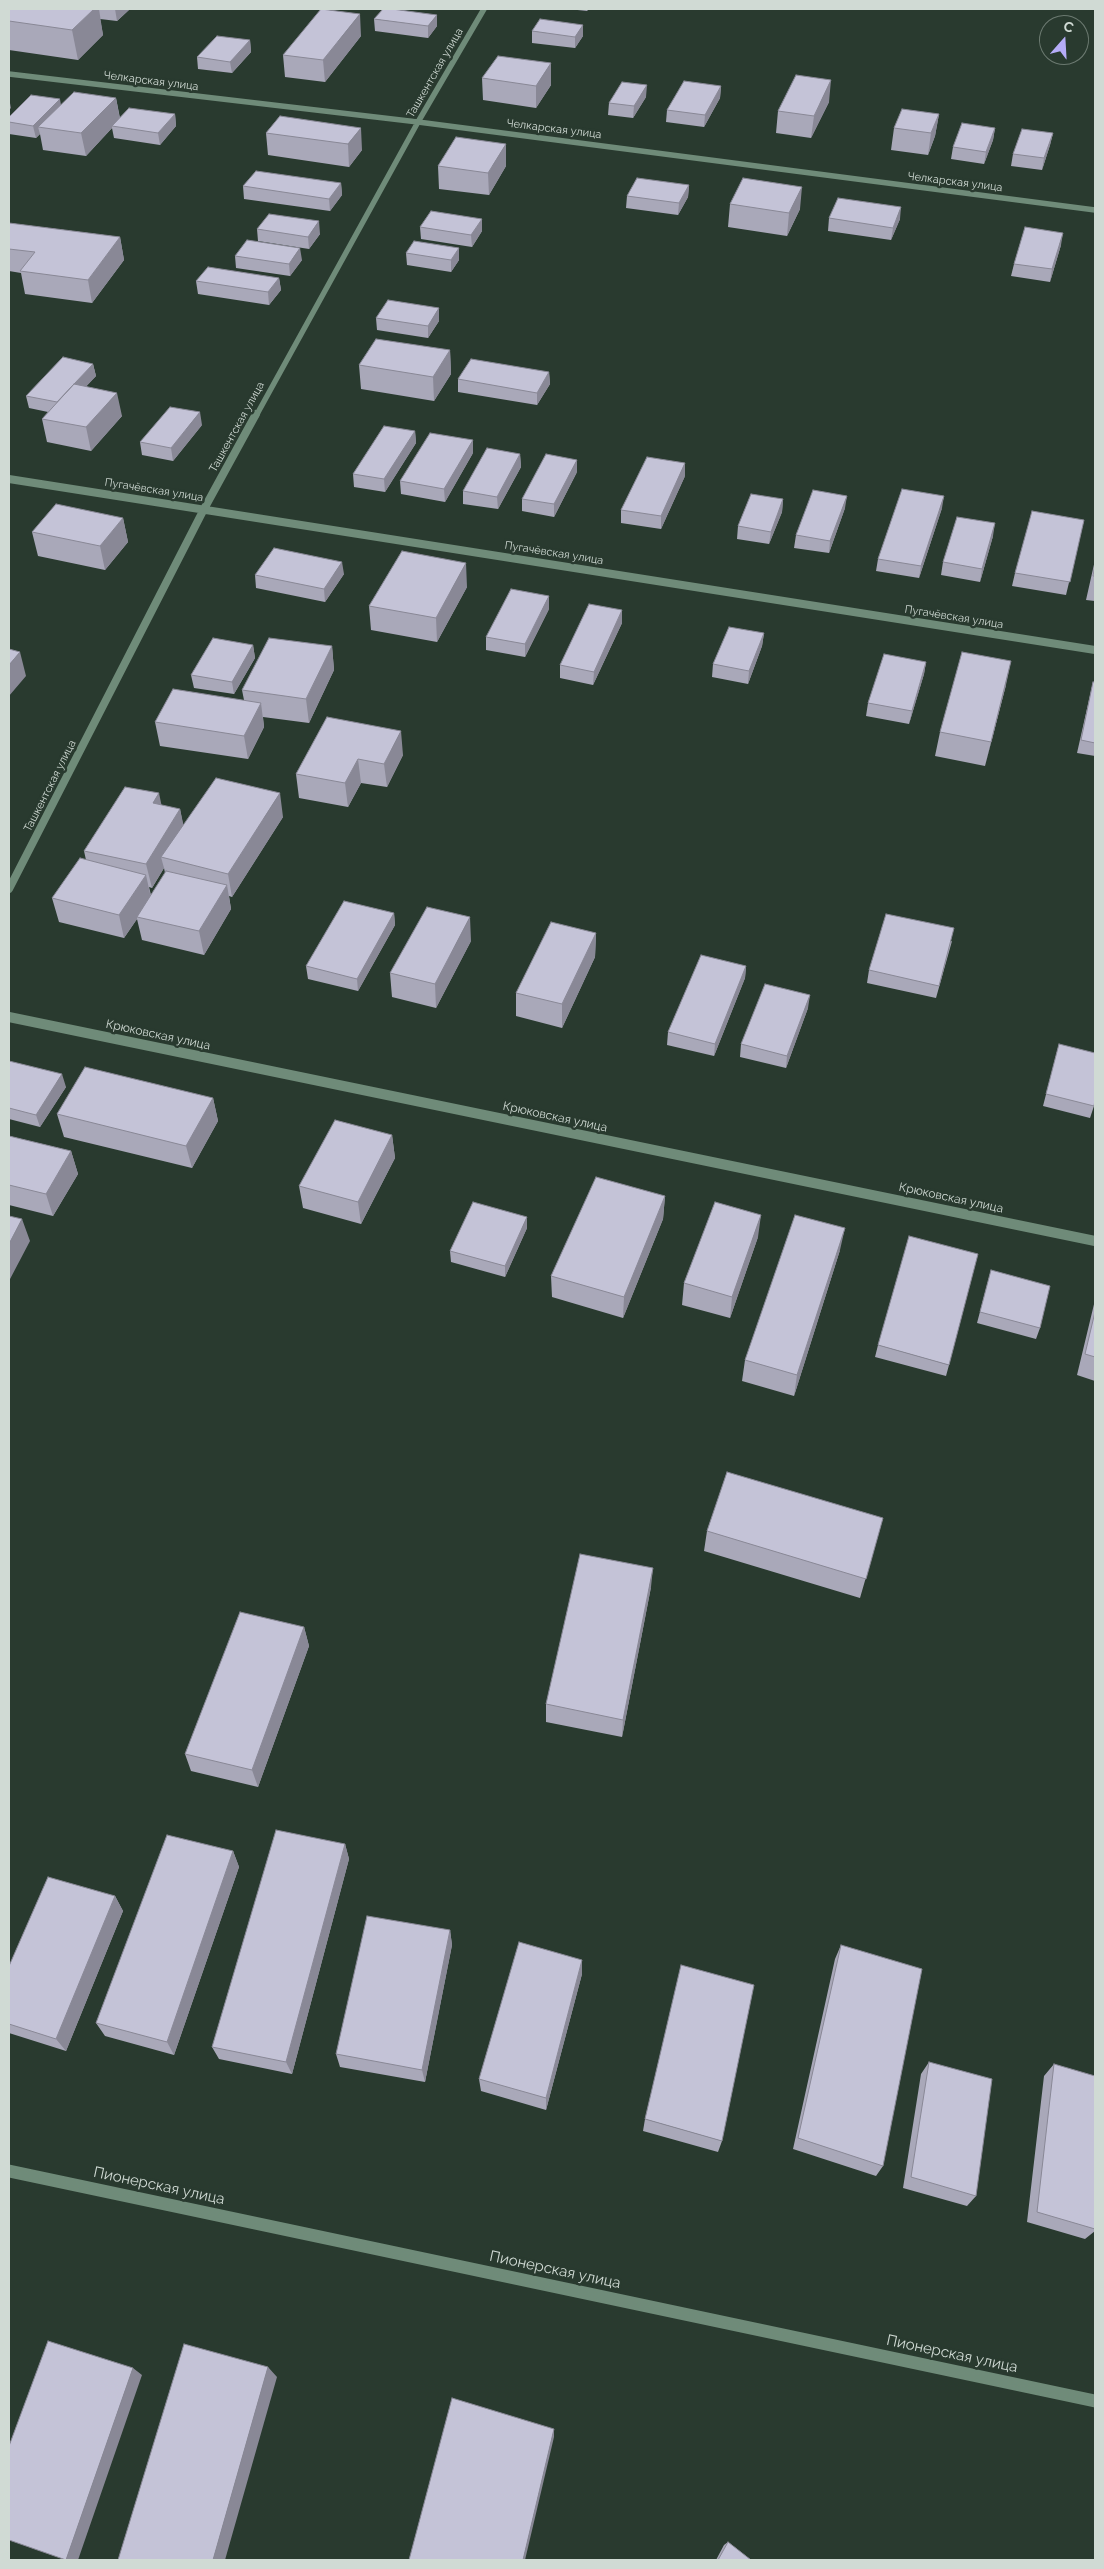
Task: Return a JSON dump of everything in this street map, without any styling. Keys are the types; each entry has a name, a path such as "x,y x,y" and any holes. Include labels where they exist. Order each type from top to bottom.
{"street":[{"name":"Ташкентская улица","path":"9,889 204,509 418,122 484,9"},
{"name":"Челкарская улица","path":"9,74 418,122 1095,210"},
{"name":"Пугачёвская улица","path":"9,478 1095,650"},
{"name":"Крюковская улица","path":"9,1017 1095,1241"},
{"name":"Пионерская улица","path":"9,2171 1095,2401"}],"building":[{"path":"9,9 94,9 72,30 9,21"},
{"path":"321,9 360,14 323,60 283,55"},
{"path":"383,9 437,15 428,26 374,19"},
{"path":"540,19 583,25 575,37 532,31"},
{"path":"217,36 250,40 230,62 197,57"},
{"path":"498,56 551,63 536,86 482,78"},
{"path":"796,75 831,80 814,116 778,111"},
{"path":"684,81 721,86 705,115 667,110"},
{"path":"622,82 647,85 634,106 609,103"},
{"path":"74,92 116,98 81,133 38,127"},
{"path":"31,95 60,99 33,126 9,122 9,117"},
{"path":"129,108 175,114 158,133 112,126"},
{"path":"902,109 939,114 931,133 894,128"},
{"path":"280,116 361,128 348,144 266,133"},
{"path":"962,123 995,128 986,152 953,147"},
{"path":"1022,129 1053,133 1044,158 1013,154"},
{"path":"456,137 506,144 488,173 438,166"},
{"path":"256,171 341,183 329,199 243,186"},
{"path":"637,178 689,185 679,203 627,196"},
{"path":"743,178 802,187 789,213 730,204"},
{"path":"838,198 901,207 893,228 829,218"},
{"path":"431,211 482,219 471,235 420,227"},
{"path":"269,214 319,221 308,237 257,229"},
{"path":"9,223 120,237 88,280 20,271 35,252 9,249"},
{"path":"1025,227 1063,233 1052,269 1014,264"},
{"path":"247,240 300,248 289,264 235,256"},
{"path":"414,241 459,248 451,260 406,253"},
{"path":"208,267 279,278 268,292 196,281"},
{"path":"388,300 439,308 428,326 376,318"},
{"path":"376,339 450,350 433,377 359,365"},
{"path":"63,357 93,364 57,402 26,396"},
{"path":"471,359 549,372 537,393 458,379"},
{"path":"74,384 117,393 86,427 42,419"},
{"path":"170,407 200,412 171,448 140,442"},
{"path":"384,426 415,431 384,479 353,474"},
{"path":"430,433 473,440 444,489 400,481"},
{"path":"487,448 520,454 497,497 463,491"},
{"path":"546,454 577,460 554,504 522,499"},
{"path":"647,457 685,463 661,516 621,510"},
{"path":"902,489 944,496 921,566 878,559"},
{"path":"813,490 847,496 830,541 796,535"},
{"path":"751,494 783,499 771,532 738,526"},
{"path":"56,504 123,518 100,546 32,532"},
{"path":"1032,511 1084,520 1070,582 1015,573"},
{"path":"957,517 995,523 982,569 943,562"},
{"path":"274,548 342,562 324,589 255,575"},
{"path":"402,551 466,563 436,618 369,606"},
{"path":"511,589 549,596 525,644 486,637"},
{"path":"589,604 622,610 594,672 560,665"},
{"path":"729,627 764,633 749,671 713,664"},
{"path":"213,638 253,645 232,682 191,675"},
{"path":"269,638 332,646 306,699 242,690"},
{"path":"9,649 20,652 9,665"},
{"path":"962,652 1011,661 991,742 940,732"},
{"path":"884,654 926,662 912,711 868,703"},
{"path":"1093,682 1095,682 1095,743 1081,740"},
{"path":"173,689 261,703 244,736 155,722"},
{"path":"327,717 401,731 384,764 358,759 345,783 296,774"},
{"path":"216,778 280,793 228,874 161,857"},
{"path":"125,787 159,793 153,803 180,809 146,864 84,851"},
{"path":"80,858 146,875 119,915 52,898"},
{"path":"166,871 227,885 199,931 137,917"},
{"path":"344,901 394,913 357,979 306,966"},
{"path":"427,907 470,917 435,984 390,973"},
{"path":"886,914 954,928 939,986 869,970"},
{"path":"551,922 596,933 562,1004 516,993"},
{"path":"701,955 746,966 715,1044 668,1032"},
{"path":"765,984 810,995 787,1056 741,1044"},
{"path":"1059,1044 1095,1053 1094,1106 1046,1094"},
{"path":"9,1061 62,1074 36,1115 9,1108"},
{"path":"85,1067 213,1098 186,1146 57,1114"},
{"path":"335,1120 392,1135 358,1202 299,1186"},
{"path":"9,1136 71,1151 46,1194 9,1185"},
{"path":"596,1177 665,1196 624,1297 551,1276"},
{"path":"473,1202 527,1217 505,1266 450,1251"},
{"path":"715,1202 761,1215 732,1297 684,1283"},
{"path":"795,1215 845,1228 797,1375 745,1360"},
{"path":"9,1216 22,1219 9,1244"},
{"path":"909,1236 978,1254 949,1365 878,1345"},
{"path":"991,1270 1050,1286 1040,1328 980,1312"},
{"path":"1095,1312 1095,1357 1085,1354"},
{"path":"727,1472 883,1518 866,1579 707,1531"},
{"path":"580,1554 653,1568 623,1720 546,1704"},
{"path":"240,1612 304,1627 252,1770 185,1754"},
{"path":"276,1830 345,1844 286,2062 212,2047"},
{"path":"167,1835 233,1851 167,2042 96,2023"},
{"path":"48,1877 115,1896 56,2039 9,2024 9,1966"},
{"path":"367,1916 450,1930 422,2070 336,2054"},
{"path":"519,1942 582,1960 546,2098 479,2079"},
{"path":"841,1945 922,1969 883,2166 798,2138"},
{"path":"681,1965 754,1985 722,2141 645,2119"},
{"path":"929,2062 992,2079 976,2196 911,2177"},
{"path":"1054,2064 1095,2076 1095,2229 1037,2212"},
{"path":"48,2341 133,2368 66,2560 9,2540 9,2446"},
{"path":"184,2344 268,2367 213,2560 118,2560"},
{"path":"452,2398 554,2429 523,2560 409,2560"},
{"path":"728,2542 751,2560 718,2560"}]}
